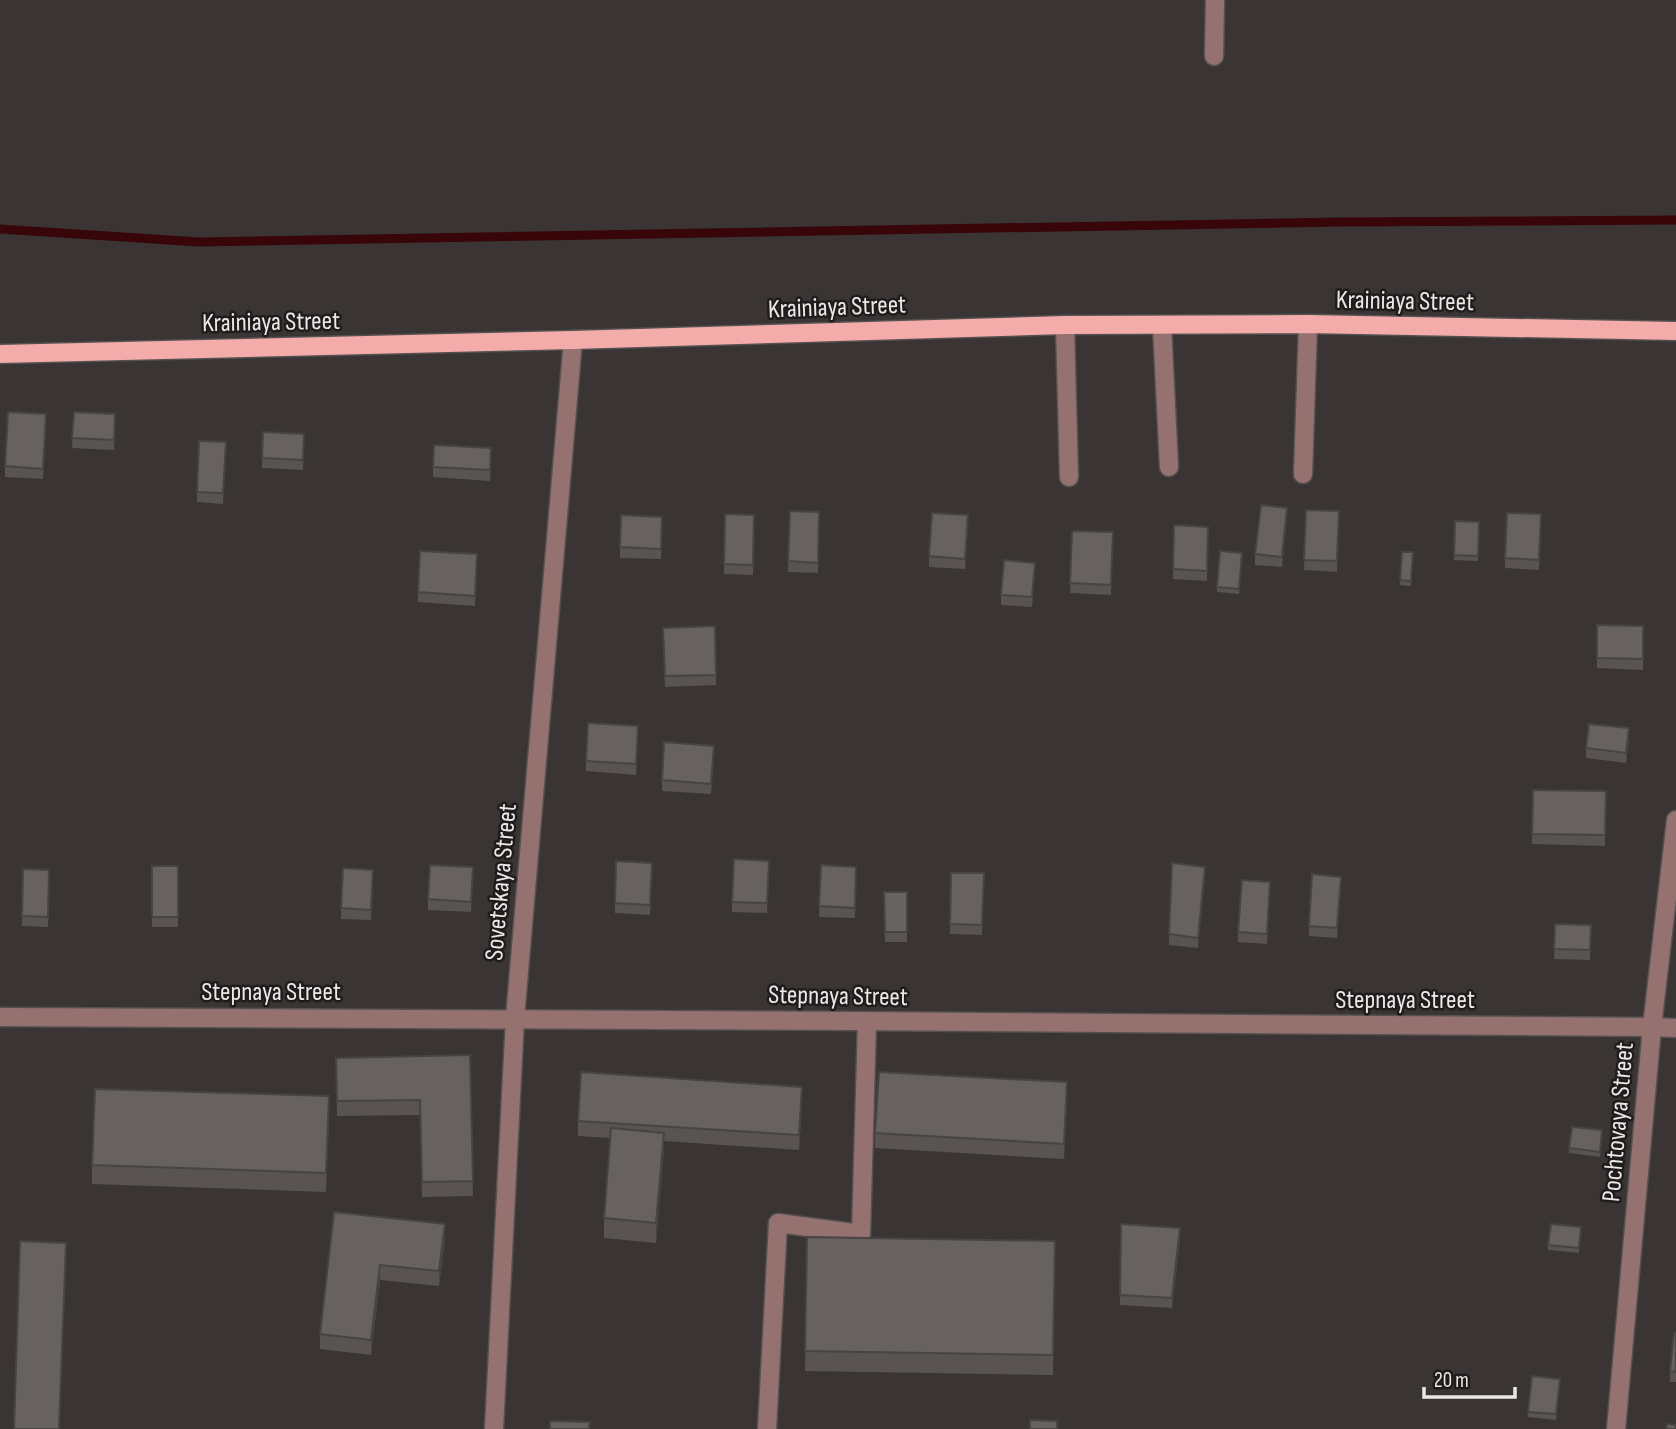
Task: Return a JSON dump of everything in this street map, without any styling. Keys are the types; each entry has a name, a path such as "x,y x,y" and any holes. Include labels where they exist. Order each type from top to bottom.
{"main road":[{"name":"Krainiaya Street","path":"0,354 1065,325 1308,324 1676,331"}],"street":[{"path":"1214,56 1215,0"},
{"path":"1303,474 1308,324"},
{"path":"1065,325 1069,477"},
{"path":"1162,325 1169,467"},
{"name":"Sovetskaya Street","path":"494,1429 515,1018 573,340"},
{"name":"Pochtovaya Street","path":"1616,1429 1652,1027 1676,820"},
{"name":"Stepnaya Street","path":"0,1017 515,1018 1676,1028"},
{"path":"767,1429 778,1223 861,1234 867,1022"}],"building":[{"path":"8,412 46,414 43,469 5,466"},
{"path":"74,412 115,414 114,440 72,438"},
{"path":"263,432 304,434 303,460 262,458"},
{"path":"199,441 226,442 223,493 197,492"},
{"path":"434,445 491,448 490,470 433,467"},
{"path":"1261,505 1287,508 1282,557 1255,554"},
{"path":"1306,510 1339,511 1337,561 1304,560"},
{"path":"790,511 819,512 818,563 788,561"},
{"path":"932,513 968,515 965,559 929,556"},
{"path":"1507,513 1541,514 1539,560 1505,558"},
{"path":"725,514 754,515 753,565 724,564"},
{"path":"621,515 662,517 661,549 620,547"},
{"path":"1455,521 1479,522 1478,556 1454,555"},
{"path":"1174,525 1208,527 1207,571 1173,569"},
{"path":"1072,531 1113,532 1111,585 1070,583"},
{"path":"420,551 477,554 475,596 418,592"},
{"path":"1220,551 1242,553 1239,589 1217,587"},
{"path":"1402,552 1413,552 1411,581 1400,580"},
{"path":"1004,560 1035,563 1032,597 1001,595"},
{"path":"1597,625 1643,626 1643,659 1597,658"},
{"path":"715,626 716,675 665,676 663,628"},
{"path":"588,723 638,726 636,764 586,761"},
{"path":"1589,724 1629,728 1626,753 1586,748"},
{"path":"664,742 714,746 711,784 662,780"},
{"path":"1533,790 1606,791 1605,835 1532,834"},
{"path":"734,859 769,861 767,903 732,902"},
{"path":"616,861 652,863 650,905 615,903"},
{"path":"1172,863 1205,867 1198,938 1169,934"},
{"path":"430,865 473,867 471,902 428,899"},
{"path":"821,865 856,867 855,908 819,906"},
{"path":"152,866 178,866 178,917 152,917"},
{"path":"343,868 373,870 371,910 341,908"},
{"path":"23,869 49,870 48,917 22,916"},
{"path":"951,873 984,873 982,925 950,924"},
{"path":"1312,874 1341,877 1337,928 1309,926"},
{"path":"1242,880 1270,882 1267,934 1238,932"},
{"path":"884,892 907,892 907,932 885,932"},
{"path":"1555,924 1591,925 1590,950 1554,949"},
{"path":"470,1055 473,1181 422,1182 420,1100 337,1101 336,1058"},
{"path":"581,1072 802,1087 799,1135 578,1121"},
{"path":"879,1072 1067,1082 1064,1144 875,1133"},
{"path":"95,1089 329,1096 326,1173 92,1165"},
{"path":"1572,1127 1602,1130 1600,1152 1569,1148"},
{"path":"611,1128 664,1133 656,1223 604,1218"},
{"path":"334,1212 445,1224 439,1271 380,1265 371,1340 320,1334"},
{"path":"1121,1224 1180,1228 1172,1298 1120,1295"},
{"path":"1551,1224 1581,1227 1579,1248 1548,1245"},
{"path":"807,1237 1055,1241 1053,1355 805,1351"},
{"path":"20,1241 66,1243 59,1429 14,1429"},
{"path":"1676,1333 1676,1372 1670,1371"},
{"path":"1532,1376 1560,1379 1556,1414 1528,1412"},
{"path":"1030,1420 1057,1421 1057,1429 1030,1429"},
{"path":"550,1421 590,1422 589,1429 550,1429"},
{"path":"1667,1424 1676,1425 1676,1429 1666,1429"}],"waterway":[{"path":"0,229 199,242 1338,222 1676,220"}]}
